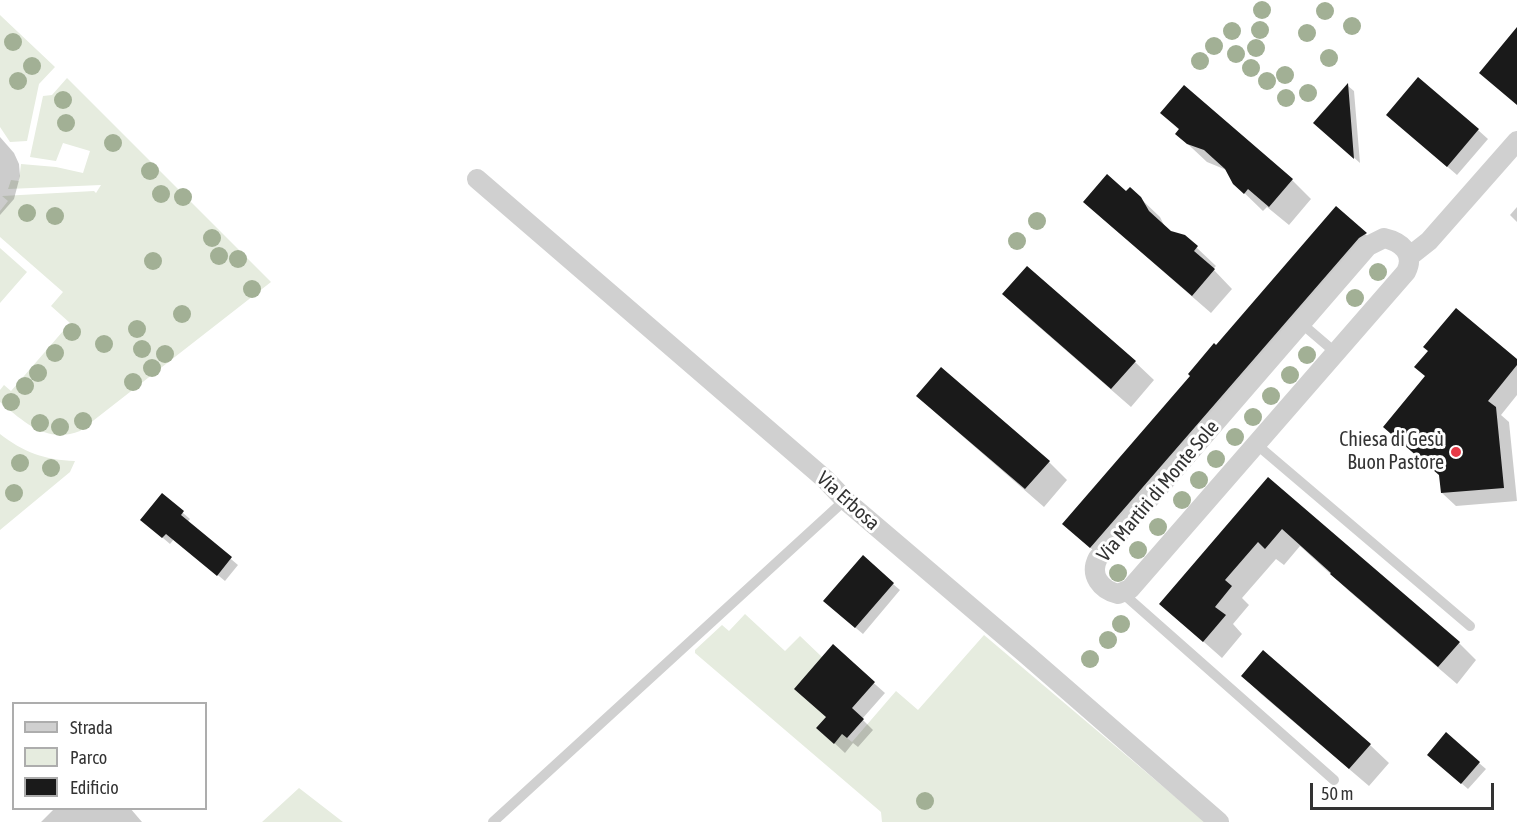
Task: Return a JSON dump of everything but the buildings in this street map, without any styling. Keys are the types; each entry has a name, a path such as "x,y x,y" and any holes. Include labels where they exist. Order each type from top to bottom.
{"street":[{"path":"1125,593 1406,272 1410,264 1410,256 1429,241 1517,141"},
{"name":"Via Erbosa","path":"477,179 825,479 845,501 1219,822"},
{"name":"Via Martiri di Monte Sole","path":"1125,593 1113,593 1096,578 1094,566 1098,558 1368,246 1384,238 1393,240 1410,256"}],"lane":[{"path":"1301,323 1336,353"},
{"path":"1256,444 1470,626"},
{"path":"493,822 845,501"},
{"path":"1125,593 1334,780"}],"green space":[{"path":"0,15 55,67 39,84 27,141 10,142 0,127"},
{"path":"67,78 271,282 80,431 57,435 37,429 0,402 0,390 4,385 11,391 70,323 51,306 63,292 0,237 0,211 8,201 2,196 94,191 96,193 101,185 8,189 11,180 19,181 21,164 56,167 83,173 90,151 63,143 56,161 30,157 43,96 52,95"},
{"path":"0,248 27,272 0,303"},
{"path":"0,434 17,446 35,454 75,461 70,472 0,530"},
{"path":"745,614 785,651 800,636 822,657 826,717 816,728 834,743 842,734 852,742 896,691 918,710 984,635 1205,822 882,822 881,812 695,653 695,650 722,625 729,631"},
{"path":"299,788 343,822 262,822"}],"place":[{"name":"Chiesa di Gesù Buon Pastore","path":"1456,452"}]}
